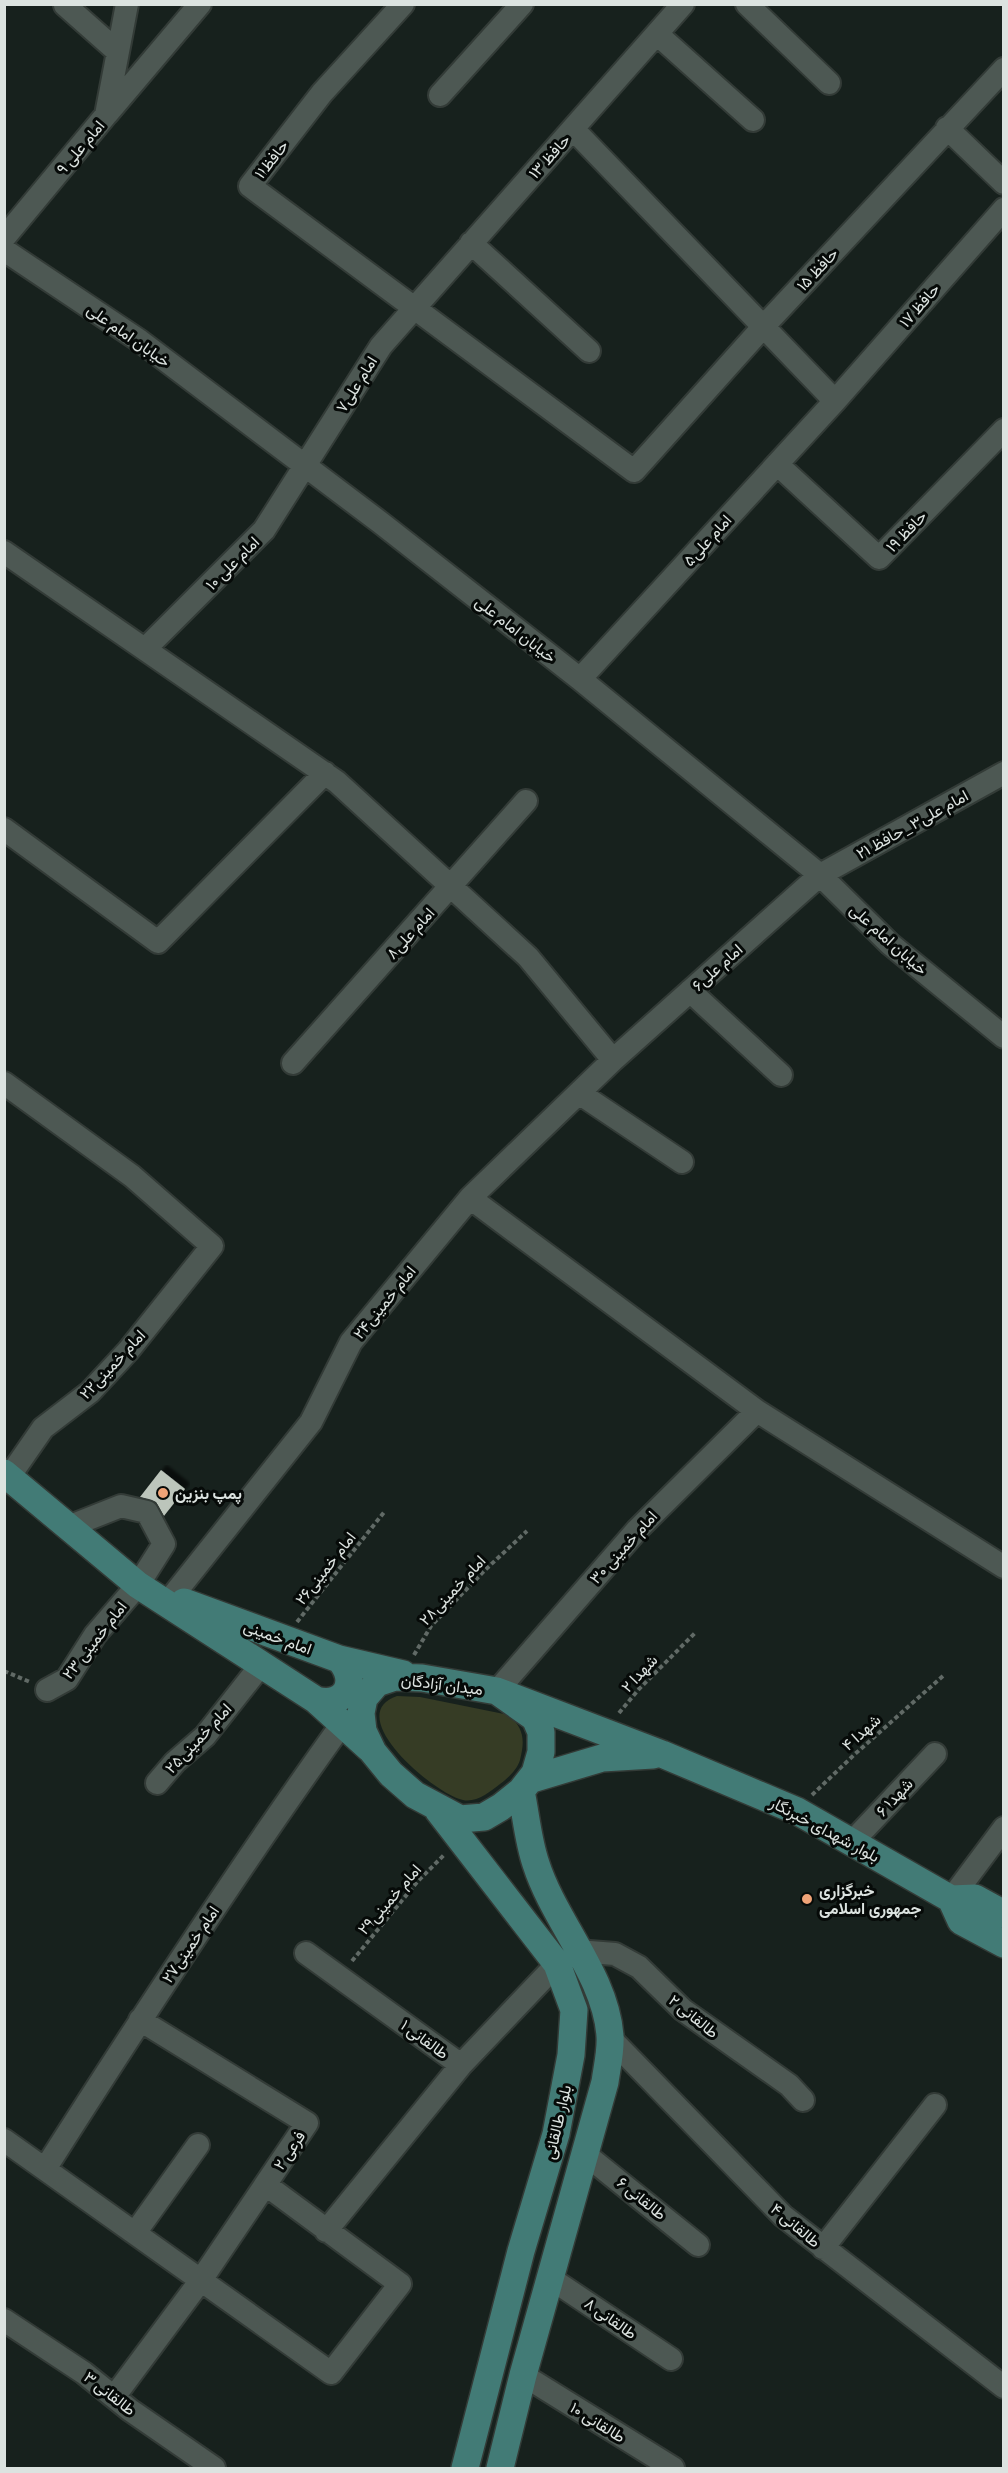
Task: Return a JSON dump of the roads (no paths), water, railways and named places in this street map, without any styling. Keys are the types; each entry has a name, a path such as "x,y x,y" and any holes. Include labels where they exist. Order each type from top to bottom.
{"main road":[{"name":"امام خمینی","path":"7,1475 138,1585 316,1700 373,1752"},
{"name":"امام خمینی","path":"138,1585 339,1659 413,1676"},
{"path":"316,1700 325,1703 335,1701 344,1695 349,1686 350,1676 346,1666 339,1659"},
{"name":"میدان آزادگان","path":"413,1676 497,1691 535,1718 541,1732 541,1752 526,1785 501,1808 484,1817 460,1819 415,1795 373,1752 363,1731 361,1713 364,1698 377,1683 395,1677 413,1676"},
{"name":"بلوار شهدای خبرنگار","path":"497,1691 662,1754 797,1811 951,1899"},
{"name":"بلوار شهدای خبرنگار","path":"526,1785 602,1758 662,1754"},
{"name":"بلوار طالقانی","path":"465,2469 521,2251 556,2134 571,2055 574,2010 564,1928 536,1864 526,1785"},
{"name":"بلوار طالقانی","path":"438,1809 461,1839 567,1957 592,1976 607,2018 610,2038 605,2082 523,2374 500,2469"},
{"path":"1004,1914 975,1898 951,1899 961,1921 1004,1944"}],"street":[{"name":"امام علی ۹","path":"4,238 106,115 128,4"},
{"path":"106,115 200,4"},
{"name":"حافظ۱۱","path":"403,4 322,93 250,186 414,308"},
{"path":"440,94 522,4"},
{"name":"حافظ ۱۳","path":"414,308 683,4"},
{"path":"747,4 829,83"},
{"path":"65,5 118,52"},
{"path":"657,34 753,120"},
{"name":"حافظ ۱۵","path":"414,308 633,471 763,327 1004,69"},
{"path":"947,128 1004,183"},
{"path":"573,129 835,401"},
{"name":"حافظ ۱۷","path":"835,401 1004,209"},
{"path":"471,243 589,351"},
{"name":"خیابان امام علی","path":"4,250 140,341 580,680 820,875 890,944 1004,1037"},
{"name":"امام علی۷","path":"305,466 381,346 414,308"},
{"name":"امام علی۵","path":"580,680 835,401"},
{"name":"حافظ ۱۹","path":"777,464 879,558 1004,430"},
{"name":"امام علی ۱۰","path":"145,649 264,530 305,466"},
{"path":"4,552 338,782 528,957 613,1060"},
{"path":"4,830 158,942 325,773"},
{"name":"امام علی۳_حافظ ۲۱","path":"820,875 1004,773"},
{"name":"امام علی۸","path":"293,1063 452,887 526,801"},
{"name":"امام علی۶","path":"613,1060 820,875"},
{"path":"690,991 781,1075"},
{"name":"امام خمینی۲۴","path":"171,1598 311,1422 351,1342 470,1198 613,1060"},
{"name":"امام خمینی۲۲","path":"4,1083 132,1176 212,1246 128,1351 90,1392 43,1428 7,1475"},
{"path":"579,1093 682,1162"},
{"path":"470,1198 757,1411 1004,1567"},
{"name":"امام خمینی ۳۰","path":"497,1691 637,1530 757,1411"},
{"name":"امام خمینی ۲۳","path":"47,1690 67,1679 95,1635 138,1585 164,1544 147,1512 121,1506 68,1527"},
{"name":"امام خمینی۲۵","path":"157,1783 175,1762 205,1736 261,1665"},
{"name":"امام خمینی۲۷","path":"45,2169 269,1825 342,1724"},
{"name":"شهد۱ ۶","path":"853,1842 935,1754"},
{"path":"951,1899 1004,1828"},
{"name":"طالقانی ۱","path":"306,1953 461,2065 567,1957"},
{"name":"طالقانی ۲","path":"567,1957 615,1954 639,1967 683,2010 789,2085 803,2100"},
{"name":"فرعی ۲","path":"114,2397 201,2280 308,2123 140,2020"},
{"name":"طالقانی ۴","path":"610,2038 783,2216 1004,2387"},
{"path":"326,2232 461,2065"},
{"path":"823,2248 935,2105"},
{"path":"4,2140 331,2373 400,2284 326,2232 266,2185"},
{"path":"135,2233 198,2145"},
{"name":"طالقانی ۶","path":"585,2154 617,2177 698,2245"},
{"name":"طالقانی ۸","path":"550,2278 671,2359"},
{"name":"طالقانی ۳","path":"4,2320 84,2373 214,2469"},
{"name":"طالقانی ۱۰","path":"523,2374 672,2469"}],"place":[{"name":"پمپ بنزین","path":"163,1493"},
{"name":"خبرگزاری جمهوری اسلامی","path":"807,1899"}]}
